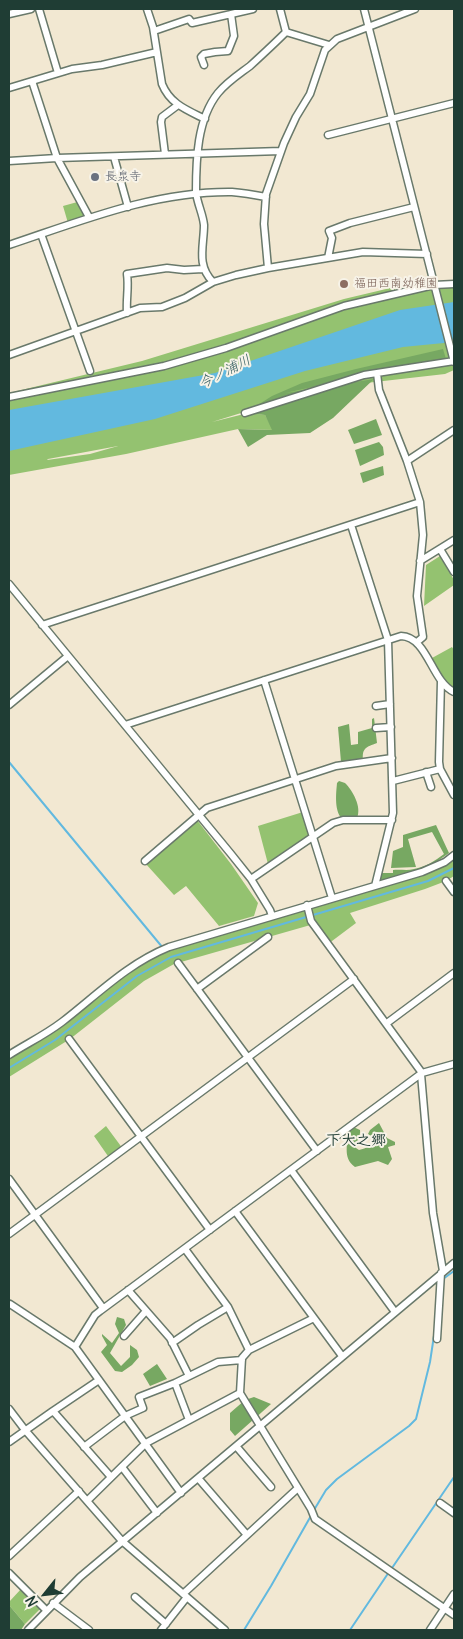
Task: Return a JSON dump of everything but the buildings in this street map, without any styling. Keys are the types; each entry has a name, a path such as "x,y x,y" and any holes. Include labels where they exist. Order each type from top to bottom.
{"street":[{"path":"9,14 31,9"},
{"path":"39,9 58,73"},
{"path":"147,9 154,31 162,84 170,98 178,105 205,118"},
{"path":"154,31 189,19 192,23 252,9"},
{"path":"280,9 286,32"},
{"path":"246,412 364,375 454,361 364,9"},
{"path":"268,268 264,224 266,197 281,151 296,117 310,94 325,50 336,40 415,9"},
{"path":"204,65 201,57 204,54 228,51 234,36 231,14"},
{"path":"286,32 329,45"},
{"path":"213,282 203,269 202,239 204,225 196,194 201,133 205,118 217,95 225,85 266,52 286,32"},
{"path":"9,88 72,69 102,65 157,52"},
{"path":"32,81 57,158 89,217"},
{"path":"328,135 454,103"},
{"path":"165,154 160,122 162,117 178,105"},
{"path":"9,161 199,152 281,151"},
{"path":"114,157 128,207"},
{"path":"9,245 89,217 154,200 196,194 233,192 266,197"},
{"path":"328,258 332,238 329,231 350,223 414,207"},
{"path":"41,234 90,370"},
{"path":"9,355 140,308 162,307 185,298 213,282 236,275 363,252 426,254"},
{"path":"127,313 126,296 129,287 127,274 167,268 184,270 203,269"},
{"path":"9,396 164,366 226,348 344,306 434,286 454,284"},
{"path":"377,373 379,390 420,502 423,535 417,596 422,637 417,642"},
{"path":"406,461 454,430"},
{"path":"42,624 420,502"},
{"path":"351,525 388,640 393,813 375,886"},
{"path":"420,561 454,540"},
{"path":"440,549 454,572"},
{"path":"9,584 251,879 272,916"},
{"path":"125,725 401,636 407,636 417,642 446,688 454,692"},
{"path":"9,705 68,656"},
{"path":"264,680 332,898"},
{"path":"441,681 439,762 440,769 454,795"},
{"path":"376,706 390,704"},
{"path":"376,728 391,727"},
{"path":"145,860 207,808 336,766 392,758"},
{"path":"425,764 431,788"},
{"path":"392,781 440,769"},
{"path":"251,879 326,827 343,820 392,820"},
{"path":"9,1055 53,1028 126,970 156,952 435,867 454,855"},
{"path":"446,881 454,892"},
{"path":"307,907 311,920 421,1074 433,1213 444,1271 437,1339"},
{"path":"197,989 268,937"},
{"path":"178,963 317,1151"},
{"path":"386,1023 454,973"},
{"path":"9,1234 354,979"},
{"path":"70,1039 210,1230"},
{"path":"75,1347 95,1315 128,1290 421,1074 454,1064"},
{"path":"291,1170 395,1312"},
{"path":"9,1179 104,1308"},
{"path":"235,1211 342,1356"},
{"path":"185,1249 228,1307 249,1350"},
{"path":"28,1630 80,1577 454,1263"},
{"path":"444,1271 454,1274"},
{"path":"128,1290 172,1343 189,1376"},
{"path":"9,1305 75,1347 181,1493"},
{"path":"172,1343 228,1307"},
{"path":"124,1336 146,1311"},
{"path":"314,1318 249,1350 242,1360 240,1393 311,1509 315,1519 454,1616"},
{"path":"84,1447 126,1416 142,1408 139,1397 175,1383 218,1362 242,1360"},
{"path":"9,1442 99,1380"},
{"path":"175,1383 189,1420"},
{"path":"88,1501 146,1443 240,1393"},
{"path":"9,1408 25,1430 122,1541 225,1630"},
{"path":"53,1411 111,1477"},
{"path":"236,1446 271,1487"},
{"path":"122,1467 157,1513"},
{"path":"198,1478 246,1535"},
{"path":"161,1630 185,1596 246,1535 298,1488"},
{"path":"9,1556 79,1491"},
{"path":"440,1503 454,1513"},
{"path":"9,1573 46,1610"},
{"path":"430,1630 454,1594"},
{"path":"135,1597 166,1624"},
{"path":"53,1603 89,1630"}],"green space":[{"path":"81,201 89,217 68,223 63,206"},
{"path":"454,281 454,370 445,374 322,388 212,422 248,413 265,415 273,430 238,429 126,454 9,475 9,393 142,361 344,299 403,285","holes":["118,446 90,454 47,460"]},
{"path":"443,349 446,359 444,363 354,378 285,393 374,379 333,418 310,433 267,435 248,447 238,429 272,430 265,415 245,413 272,396 302,383"},
{"path":"376,419 382,435 354,444 348,430"},
{"path":"379,442 383,447 384,455 360,466 355,450"},
{"path":"383,466 384,475 363,483 360,473"},
{"path":"440,556 454,580 454,585 424,606 426,565"},
{"path":"452,647 454,650 454,691 443,681 432,658"},
{"path":"374,718 377,743 366,748 363,753 363,760 341,762 338,727 349,724 351,745 358,744 358,732 372,728 372,719"},
{"path":"339,781 345,783 354,795 358,804 357,818 343,820 340,817 336,797 337,783"},
{"path":"303,812 313,837 268,864 258,826"},
{"path":"197,820 258,903 254,916 219,926 186,886 174,895 145,863"},
{"path":"436,825 449,853 416,872 380,881 381,873 393,873 393,870 418,868 444,854 432,832 408,839 416,867 391,868 393,851 403,847 403,835"},
{"path":"454,854 454,876 425,889 350,913 356,923 328,944 314,924 174,964 144,981 70,1039 9,1077 9,1056 54,1031 145,958 205,936 413,875"},
{"path":"379,1123 387,1138 395,1142 395,1145 388,1147 392,1159 388,1165 378,1161 355,1167 348,1159 346,1129 351,1126 360,1130 356,1148 359,1150 372,1143 374,1138 368,1134"},
{"path":"106,1126 123,1149 110,1159 94,1136"},
{"path":"117,1317 124,1319 126,1325 110,1353 121,1366 130,1357 130,1345 137,1350 139,1357 122,1372 115,1371 101,1352 107,1345 102,1334 112,1343 119,1333 115,1324"},
{"path":"157,1364 167,1379 150,1386 143,1374"},
{"path":"254,1397 271,1404 235,1436 230,1430 230,1413 245,1400"},
{"path":"21,1589 40,1609 25,1624 9,1605 9,1602"},
{"path":"9,1605 25,1624 21,1630 9,1630"}],"water":[{"name":"今ノ浦川","path":"454,302 454,342 403,347 305,371 155,419 9,451 9,410 215,373 400,310"}],"waterway":[{"path":"9,762 163,948"},
{"path":"9,1068 55,1040 137,976 171,957 428,881 454,868"},
{"path":"443,1279 454,1271"},
{"path":"314,1510 326,1490 337,1479 416,1419 430,1362 435,1329"},
{"path":"392,1568 454,1477"},
{"path":"244,1630 312,1514"},
{"path":"350,1630 389,1572"}],"place":[{"name":"長泉寺","path":"95,177"},
{"name":"福田西南幼稚園","path":"344,284"}],"district":[{"name":"下大之郷","path":"356,1141"}]}
